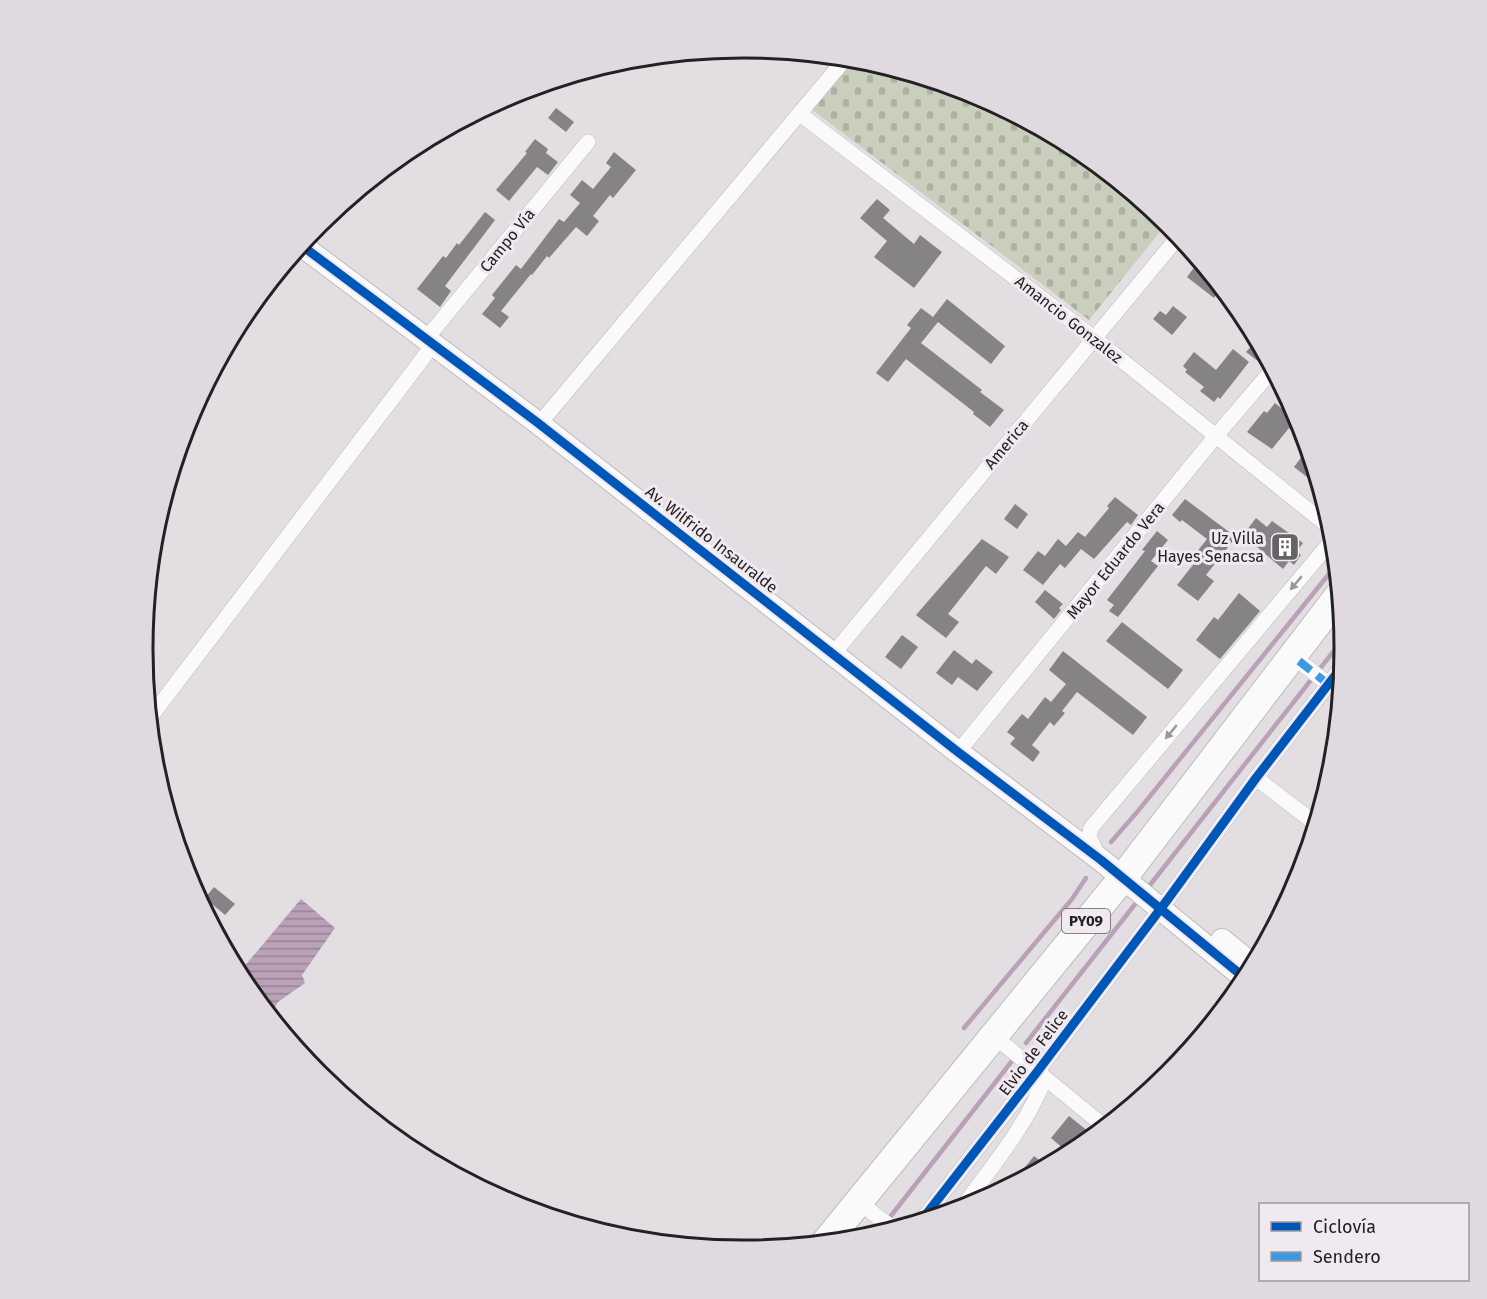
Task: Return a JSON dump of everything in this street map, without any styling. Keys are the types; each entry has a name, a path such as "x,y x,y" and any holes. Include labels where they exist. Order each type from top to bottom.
{"highway":[{"name":"PY09","path":"852,1230 1000,1041 1124,874 1332,604"},
{"name":"PY09","path":"833,1233 1124,874 1315,673 1333,628"}],"street":[{"path":"542,420 839,67"},
{"name":"Amancio Gonzalez","path":"800,114 1094,338 1319,519"},
{"name":"Campo Vía","path":"156,709 430,340 588,142"},
{"name":"America","path":"836,651 1172,244"},
{"path":"313,245 430,340"},
{"name":"Av. Wilfrido Insauralde","path":"308,250 542,420 1124,874"},
{"name":"Mayor Eduardo Vera","path":"961,749 1267,375"},
{"path":"1089,837 1091,828 1325,548"},
{"name":"Elvio de Felice","path":"930,1210 1041,1075 1256,778 1315,673 1334,667"},
{"path":"961,749 1089,837 1124,874 1164,904 1238,973"},
{"path":"1256,778 1309,819"},
{"path":"1164,904 1188,915 1246,959"},
{"path":"1000,1041 1098,1122"},
{"path":"970,1196 1019,1130 1036,1100 1041,1075"},
{"path":"869,1210 886,1223"}],"green space":[{"path":"844,68 933,90 1005,119 1072,158 1133,205 1160,231 1089,320 811,109"}],"shaded area":[{"path":"301,899 335,928 302,975 305,983 278,1002 274,1008 245,966"}],"building":[{"path":"556,108 574,122 566,132 548,118"},
{"path":"535,139 548,149 546,153 558,162 548,175 537,167 509,201 496,190 527,153 525,152"},
{"path":"614,152 636,170 613,198 610,195 593,216 599,221 587,236 576,227 549,258 547,256 531,274 501,311 509,317 500,328 482,314 495,298 492,295 516,265 521,269 559,219 564,222 580,203 570,195 582,180 593,189 611,167 606,163"},
{"path":"877,199 890,210 883,218 914,244 920,235 942,252 914,288 874,257 887,241 860,218"},
{"path":"485,212 495,220 445,286 451,291 440,307 417,289 443,256 446,258 457,243 459,245"},
{"path":"1194,268 1216,295 1214,298 1187,277"},
{"path":"947,299 1005,346 991,364 938,322 921,343 1004,410 990,427 906,359 888,382 876,373 911,328 907,325 921,308 933,317"},
{"path":"1173,306 1187,317 1172,335 1153,319 1160,311 1166,315"},
{"path":"1251,347 1259,362 1259,362 1246,352"},
{"path":"1233,349 1249,362 1220,399 1218,397 1214,402 1200,391 1204,387 1185,372 1187,370 1183,366 1194,352 1216,370"},
{"path":"1275,403 1284,410 1293,431 1289,428 1272,449 1247,432 1264,411 1267,413"},
{"path":"1302,456 1308,478 1294,467"},
{"path":"1115,497 1138,515 1131,525 1127,522 1094,559 1081,549 1065,568 1060,564 1043,585 1023,570 1038,551 1045,556 1058,539 1066,546 1078,532 1085,537"},
{"path":"1185,499 1236,537 1206,575 1214,581 1198,601 1177,585 1196,561 1192,558 1207,539 1172,515"},
{"path":"1015,504 1028,514 1017,529 1004,519"},
{"path":"1256,518 1267,527 1272,521 1303,543 1297,551 1301,555 1294,565 1289,561 1283,569 1243,535"},
{"path":"1157,531 1168,540 1151,561 1158,566 1118,617 1109,611 1114,605 1107,600 1145,551 1142,550"},
{"path":"982,539 1009,557 996,574 986,566 948,614 959,622 946,638 916,615"},
{"path":"1045,590 1063,604 1054,619 1035,602"},
{"path":"1239,593 1260,611 1220,659 1196,640 1214,617 1218,620"},
{"path":"1122,622 1183,670 1168,689 1106,641"},
{"path":"902,635 918,647 901,669 885,657"},
{"path":"954,650 972,664 976,659 993,672 977,691 958,677 952,685 936,673"},
{"path":"1063,651 1147,717 1133,735 1077,692 1062,711 1065,713 1054,726 1050,722 1032,745 1040,752 1033,762 1010,744 1015,738 1007,732 1022,714 1028,719 1045,697 1051,702 1066,684 1049,670"},
{"path":"214,887 235,904 225,915 206,896"},
{"path":"1069,1116 1087,1130 1062,1147 1051,1138"},
{"path":"1034,1156 1040,1160 1039,1161 1023,1170"}],"waterway":[{"path":"1111,842 1329,574"},
{"path":"1150,885 1334,651"},
{"path":"964,1028 1072,899 1086,878"},
{"path":"1026,1043 1136,903"},
{"path":"886,1222 1012,1061"}],"marked path":[{"path":"1299,661 1328,684"}],"cycle path":[{"path":"308,250 538,423 958,752 1101,860 1238,973"},
{"path":"930,1210 1037,1072 1333,678"}],"place":[{"name":"Uz Villa Hayes Senacsa","path":"1285,547"}]}
